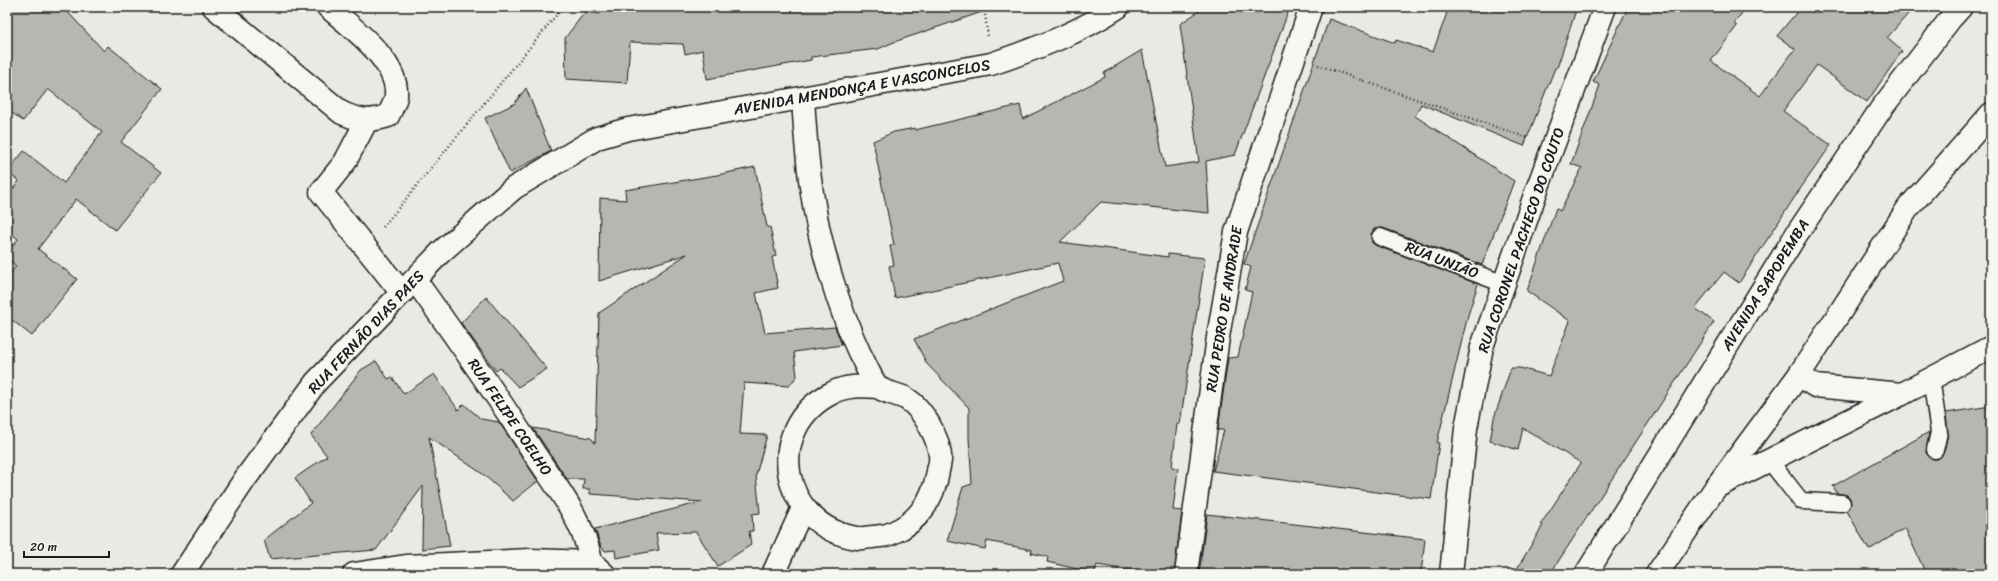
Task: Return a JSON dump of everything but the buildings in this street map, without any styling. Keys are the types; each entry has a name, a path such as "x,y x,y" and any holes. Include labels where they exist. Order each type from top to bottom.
{"street":[{"path":"214,7 342,113 360,120 388,116 396,94 392,76 382,58 372,47 328,7"},
{"name":"AVENIDA MENDONÇA E VASCONCELOS","path":"597,138 628,129 991,64 1044,46 1101,18 1118,7"},
{"name":"RUA PEDRO DE ANDRADE","path":"1186,574 1218,337 1236,232 1311,7"},
{"name":"RUA CORONEL PACHECO DO COUTO","path":"1451,574 1466,428 1482,347 1553,147 1605,7"},
{"name":"AVENIDA SAPOPEMBA","path":"1586,574 1796,235 1881,109 1961,7"},
{"path":"803,98 807,157 813,200 824,251 850,333 878,387"},
{"path":"1657,574 1716,486 1799,375 1908,208 1991,114"},
{"name":"RUA FELIPE COELHO","path":"354,574 406,566 530,560 597,568 587,541 566,502 489,382 408,287 366,248 321,192 345,162 367,120"},
{"name":"RUA FERNÃO DIAS PAES","path":"182,574 245,479 316,382 441,252 514,188 597,138"},
{"path":"1716,486 1902,394 1991,346"},
{"path":"1799,375 1815,386 1902,394"},
{"path":"855,386 878,387 908,400 930,424 940,456 936,488 919,516 891,534 859,539 828,530 803,508 792,488 788,466 790,442 799,422 814,404 833,392 855,386"},
{"path":"773,574 803,508"}],"lane":[{"name":"RUA UNIÃO","path":"1380,237 1504,284"},
{"path":"1931,378 1939,432 1936,450"},
{"path":"1769,460 1802,501 1842,503"}],"path":[{"path":"366,248 563,7"},
{"path":"984,7 991,64"},
{"path":"1294,56 1553,147"}]}
